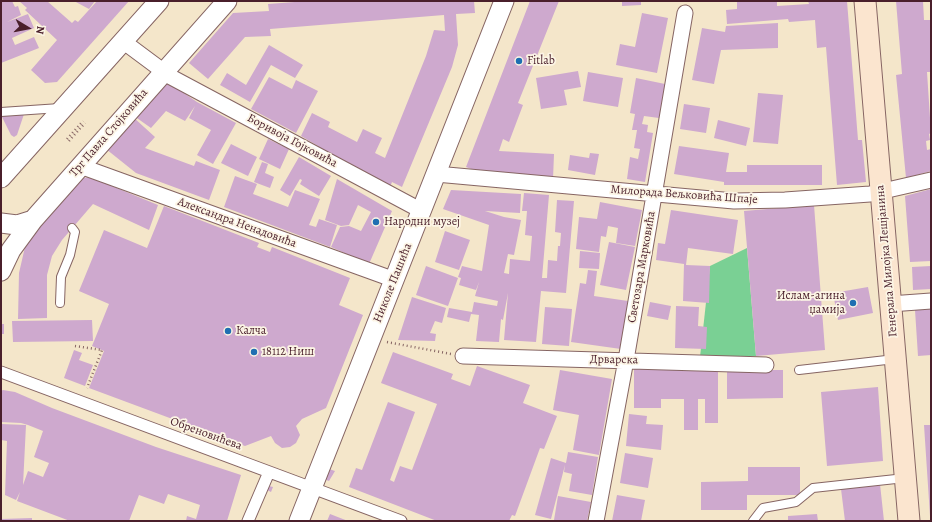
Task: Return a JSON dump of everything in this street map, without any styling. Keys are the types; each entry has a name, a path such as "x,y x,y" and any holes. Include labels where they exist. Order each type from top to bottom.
{"main road":[{"name":"Генерала Милојка Лешјанина","path":"865,1 909,521"}],"street":[{"path":"1,178 159,1"},
{"name":"Трг Павла Стојковића","path":"1,271 11,250 33,220 50,207 80,166 162,72 227,1"},
{"name":"Николе Пашића","path":"299,521 311,487 395,280 504,1"},
{"name":"Светозара Марковића","path":"596,521 626,360 685,13"},
{"name":"Боривоја Гојковића","path":"124,42 162,72 422,211"},
{"name":"Александра Ненадовића","path":"80,166 395,280"},
{"name":"Милорада Вељковића Шпаје","path":"436,174 734,201 785,200 881,192 931,180"},
{"path":"1,223 17,224 33,220"},
{"path":"890,304 931,301"},
{"name":"Дрварска","path":"463,356 766,365"},
{"name":"Обреновићева","path":"1,372 401,521"},
{"path":"248,521 269,472"}],"lane":[{"path":"1,112 63,108"},
{"path":"60,303 61,277 70,254 76,232 72,228"},
{"path":"799,370 896,359"},
{"path":"753,521 763,508 796,502 813,488 906,478"}],"path":[{"path":"68,140 84,122"},
{"path":"370,340 463,356"},
{"path":"75,346 102,350 87,388"}],"green space":[{"path":"747,248 756,356 700,357 710,266"}],"building":[{"path":"1,1 12,1 15,7 18,6 21,15 7,22 28,14 34,28 12,38 15,45 34,37 39,48 1,63"},
{"path":"19,1 47,1 72,23 75,20 78,22 97,1 129,1 57,82 45,83 31,70 57,40 25,10 27,8"},
{"path":"74,1 95,1 89,9"},
{"path":"308,1 474,1 475,13 456,14 458,45 452,67 402,187 392,182 390,187 317,149 318,146 301,136 312,113 330,122 328,127 357,142 363,129 382,138 375,153 385,158 426,56 434,30 445,31 444,15 270,29 271,36 245,37 208,79 189,63 233,13 269,11 268,4"},
{"path":"530,1 559,1 518,103 523,105 509,142 503,139 499,151 554,154 553,179 489,176 466,167"},
{"path":"622,1 641,1 641,5 622,6"},
{"path":"737,1 777,1 777,6 809,4 808,1 847,1 858,140 862,140 866,182 837,185 826,47 817,48 815,20 789,22 788,19 727,24 726,10 737,9"},
{"path":"896,1 923,1 924,20 931,20 931,72 927,72 931,133 929,134 930,140 926,141 927,150 931,149 931,171 906,178 896,75 902,74"},
{"path":"642,13 668,18 657,73 616,65 620,44 635,47"},
{"path":"778,23 778,48 721,50 714,84 692,80 702,28 725,32 726,26"},
{"path":"269,45 303,65 295,78 271,65 250,102 220,85 227,73 246,85"},
{"path":"578,71 581,87 564,90 567,105 541,109 536,78"},
{"path":"588,72 623,78 618,107 583,101"},
{"path":"269,77 292,89 296,80 318,91 296,133 251,109"},
{"path":"636,78 665,84 659,118 644,116 642,124 648,125 647,132 653,133 645,182 627,179 630,157 638,159 640,149 634,148 637,130 632,130 635,114 630,113"},
{"path":"169,83 197,102 236,123 213,164 197,155 211,130 189,118 195,106 185,121 166,111 151,128 134,116 163,85"},
{"path":"758,93 783,95 778,144 753,142"},
{"path":"684,104 710,108 706,133 680,129"},
{"path":"4,112 24,114 17,135 14,137 11,135 2,117"},
{"path":"133,117 155,137 145,148 194,166 196,161 220,170 209,200 136,173 106,149"},
{"path":"718,120 750,128 746,146 714,138"},
{"path":"268,139 289,149 280,169 259,159"},
{"path":"231,144 257,157 248,176 221,163"},
{"path":"679,146 729,153 726,172 747,172 747,165 822,165 822,185 724,185 724,182 674,174"},
{"path":"590,153 599,154 595,175 568,170 570,155 589,158"},
{"path":"299,157 331,176 319,196 300,184 302,180 300,179 290,196 280,190"},
{"path":"262,162 268,164 265,173 274,177 270,188 254,182"},
{"path":"235,176 257,184 253,194 288,207 295,190 320,199 309,225 316,227 319,219 337,225 330,247 224,207"},
{"path":"90,177 158,205 149,230 93,204 62,240 52,256 47,275 47,318 18,319 19,273 25,247 37,229 67,194 83,178"},
{"name":"Народни музеј","path":"337,179 392,211 369,264 331,247 340,227 349,226 361,231 371,212 358,205 349,225 341,226 325,220"},
{"path":"931,189 931,261 910,262 905,196"},
{"path":"451,190 521,194 520,213 485,211 504,217 521,220 514,255 508,254 504,273 509,274 510,259 530,261 532,236 525,235 527,211 522,211 524,193 549,195 542,278 547,278 548,260 557,261 558,246 560,246 561,233 555,232 557,200 574,201 566,293 541,291 536,342 504,340 508,293 503,320 501,319 499,342 476,341 479,315 471,314 469,322 447,317 449,308 472,312 474,302 497,306 498,301 475,296 479,282 476,290 459,285 461,278 458,277 462,266 482,271 489,225 443,209"},
{"path":"600,202 642,210 635,246 616,243 618,228 608,226 606,237 601,236 599,252 576,249 579,217 597,219"},
{"path":"814,205 825,350 756,356 744,211"},
{"name":"Калча","path":"164,206 259,243 257,247 270,252 272,247 350,278 339,305 363,315 326,408 302,419 296,426 300,435 296,443 290,447 282,448 275,443 271,436 245,446 89,388 104,351 92,346 109,304 79,291 104,230 147,248"},
{"path":"671,210 738,220 733,254 688,248 686,265 710,266 709,303 683,301 684,264 656,260 658,243 665,244"},
{"path":"445,231 470,240 459,270 435,262"},
{"path":"609,242 635,247 626,290 600,285"},
{"path":"580,251 600,253 599,269 579,268"},
{"path":"426,266 458,278 448,306 416,295"},
{"path":"931,266 931,289 913,290 912,267"},
{"path":"588,270 597,271 594,296 628,301 621,349 571,342 580,283 586,284"},
{"name":"Ислам-агина џамија","path":"868,287 873,313 838,320 833,293"},
{"path":"412,297 446,308 442,323 435,321 430,333 436,334 435,341 398,340"},
{"path":"650,302 671,306 668,320 647,316"},
{"path":"676,306 699,307 698,326 707,327 706,349 675,348"},
{"path":"545,307 572,309 569,346 542,344"},
{"path":"931,309 931,355 918,356 915,310"},
{"path":"92,320 93,341 13,342 12,321"},
{"path":"1,324 4,324 4,334 1,334"},
{"path":"74,350 82,353 79,360 93,365 85,386 64,378"},
{"path":"393,352 453,374 451,379 470,386 477,366 530,385 523,403 557,416 544,449 540,448 515,516 512,515 509,521 437,521 349,487 356,468 362,470 388,402 415,412 390,480 394,482 400,466 412,470 437,404 381,383"},
{"path":"634,368 718,368 718,423 705,423 705,399 698,399 698,430 684,430 684,399 661,399 661,408 634,408"},
{"path":"560,370 612,379 599,455 573,450 579,415 553,410"},
{"path":"727,370 783,370 783,398 727,399"},
{"path":"878,387 883,461 827,466 821,392"},
{"path":"1,391 15,392 52,408 156,447 241,475 227,521 186,521 187,516 196,519 200,505 168,494 164,504 139,495 129,521 70,521 17,501 20,492 16,500 5,495 7,441 1,440 1,424 26,425 23,485 28,471 43,477 49,463 34,457 43,431 21,423 1,422"},
{"path":"629,414 647,416 646,424 663,425 661,450 626,446"},
{"path":"924,425 931,425 931,516 930,516"},
{"path":"568,452 598,457 592,495 569,491 572,474 564,472 565,465 551,519 535,515 551,458 566,463"},
{"path":"625,453 653,458 648,488 620,483"},
{"path":"748,467 800,467 800,495 747,495 747,510 701,510 701,482 748,481"},
{"path":"329,469 335,471 329,481 321,478"},
{"path":"880,484 884,521 845,521 841,489"},
{"path":"269,486 273,487 271,492 267,490"},
{"path":"617,495 645,500 641,521 612,521"},
{"path":"558,496 591,502 587,521 554,520"},
{"path":"330,514 348,521 327,521"},
{"path":"817,514 818,521 788,521 788,516"},
{"path":"32,518 32,521 1,521 1,519"}],"place":[{"name":"Fitlab","path":"519,61"},
{"name":"Народни музеј","path":"376,222"},
{"name":"Ислам-агина џамија","path":"853,303"},
{"name":"Калча","path":"228,331"},
{"name":"18112 Ниш","path":"254,352"}]}
